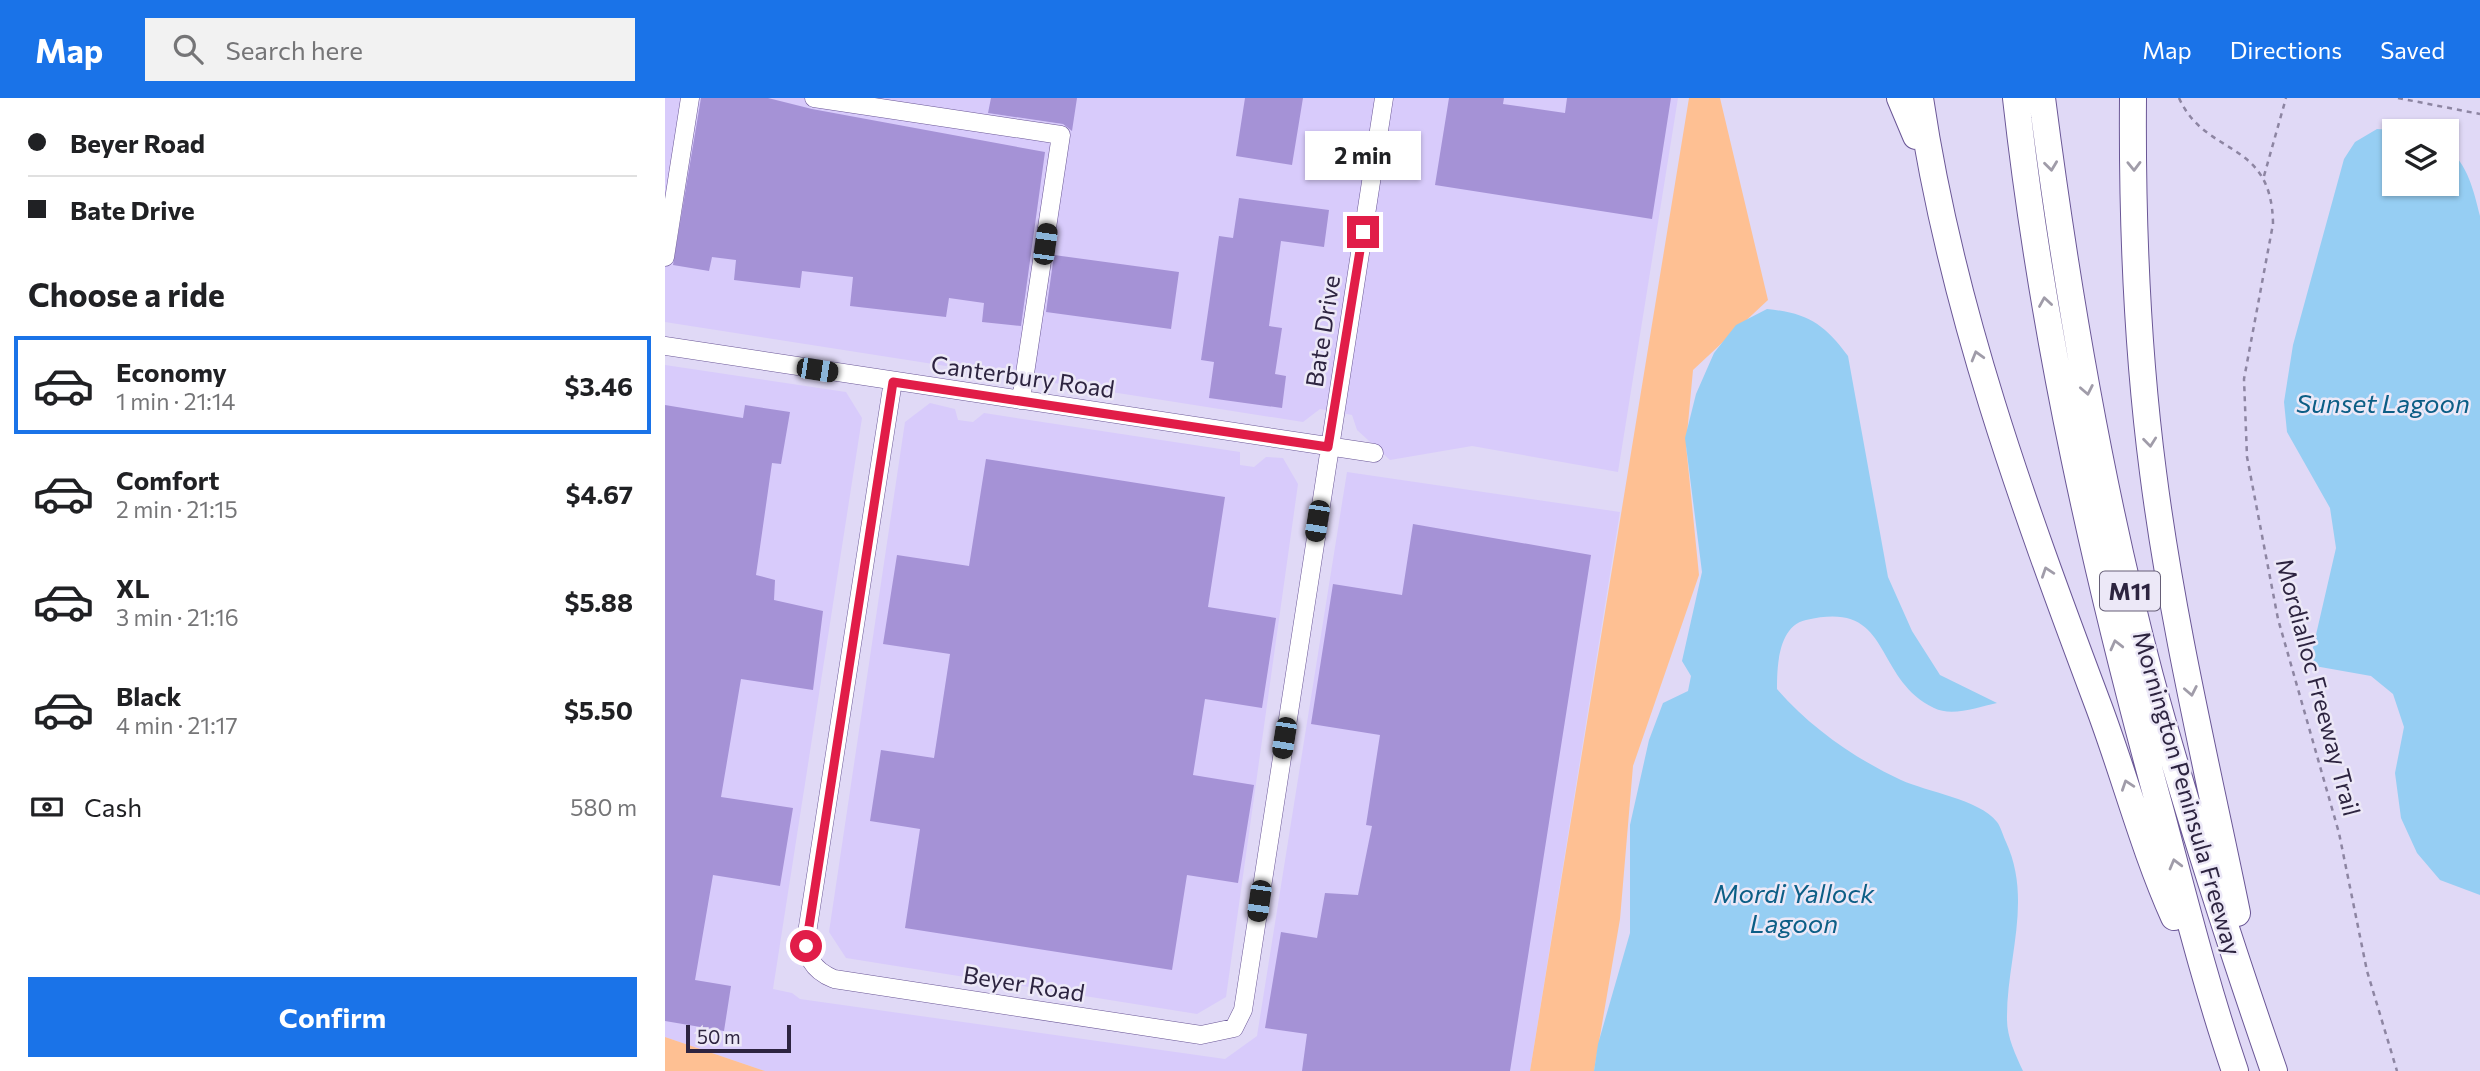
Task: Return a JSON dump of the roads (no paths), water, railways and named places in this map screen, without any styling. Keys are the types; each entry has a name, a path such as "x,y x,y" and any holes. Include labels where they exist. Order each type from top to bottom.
{"highway":[{"path":"1900,98 1930,169"},
{"path":"1920,98 1930,169 1966,318 2019,491 2169,905 2215,1008"},
{"name":"Mornington Peninsula Freeway","path":"2016,98 2025,179 2053,357 2084,512 2126,687 2235,1071"},
{"name":"Mornington Peninsula Freeway","path":"2042,98 2077,336 2112,515 2150,676 2201,852 2274,1071"},
{"path":"2133,98 2142,372 2168,574 2238,921 2282,1071"}],"street":[{"path":"665,257 690,98"},
{"path":"814,98 1061,135 1021,400"},
{"name":"Bate Drive","path":"1328,447 1384,98"},
{"name":"Canterbury Road","path":"665,346 1374,453"},
{"name":"Beyer Road","path":"893,382 807,933 810,960 822,974 834,979 1174,1031 1202,1035 1223,1032 1234,1028 1243,1010 1328,447"}],"water":[{"name":"Sunset Lagoon","path":"2377,129 2382,129 2382,196 2459,196 2459,161 2472,188 2480,216 2480,895 2440,880 2417,853 2401,818 2395,773 2404,727 2393,694 2371,676 2309,665 2336,548 2330,508 2287,432 2284,402 2293,345 2344,159 2355,142"},
{"name":"Mordi Yallock Lagoon","path":"1767,309 1794,314 1814,322 1831,336 1848,356 1888,577 1912,631 1940,675 1997,703 1949,712 1934,708 1914,694 1900,678 1869,630 1854,621 1834,616 1806,620 1790,630 1781,649 1777,689 1818,729 1866,762 1901,780 1978,807 1998,824 2014,864 2017,886 2018,908 2007,1026 2023,1071 1594,1071 1598,1044 1630,933 1630,825 1649,740 1663,703 1688,691 1691,676 1682,661 1702,572 1685,438 1696,394 1714,353 1736,325"}]}
